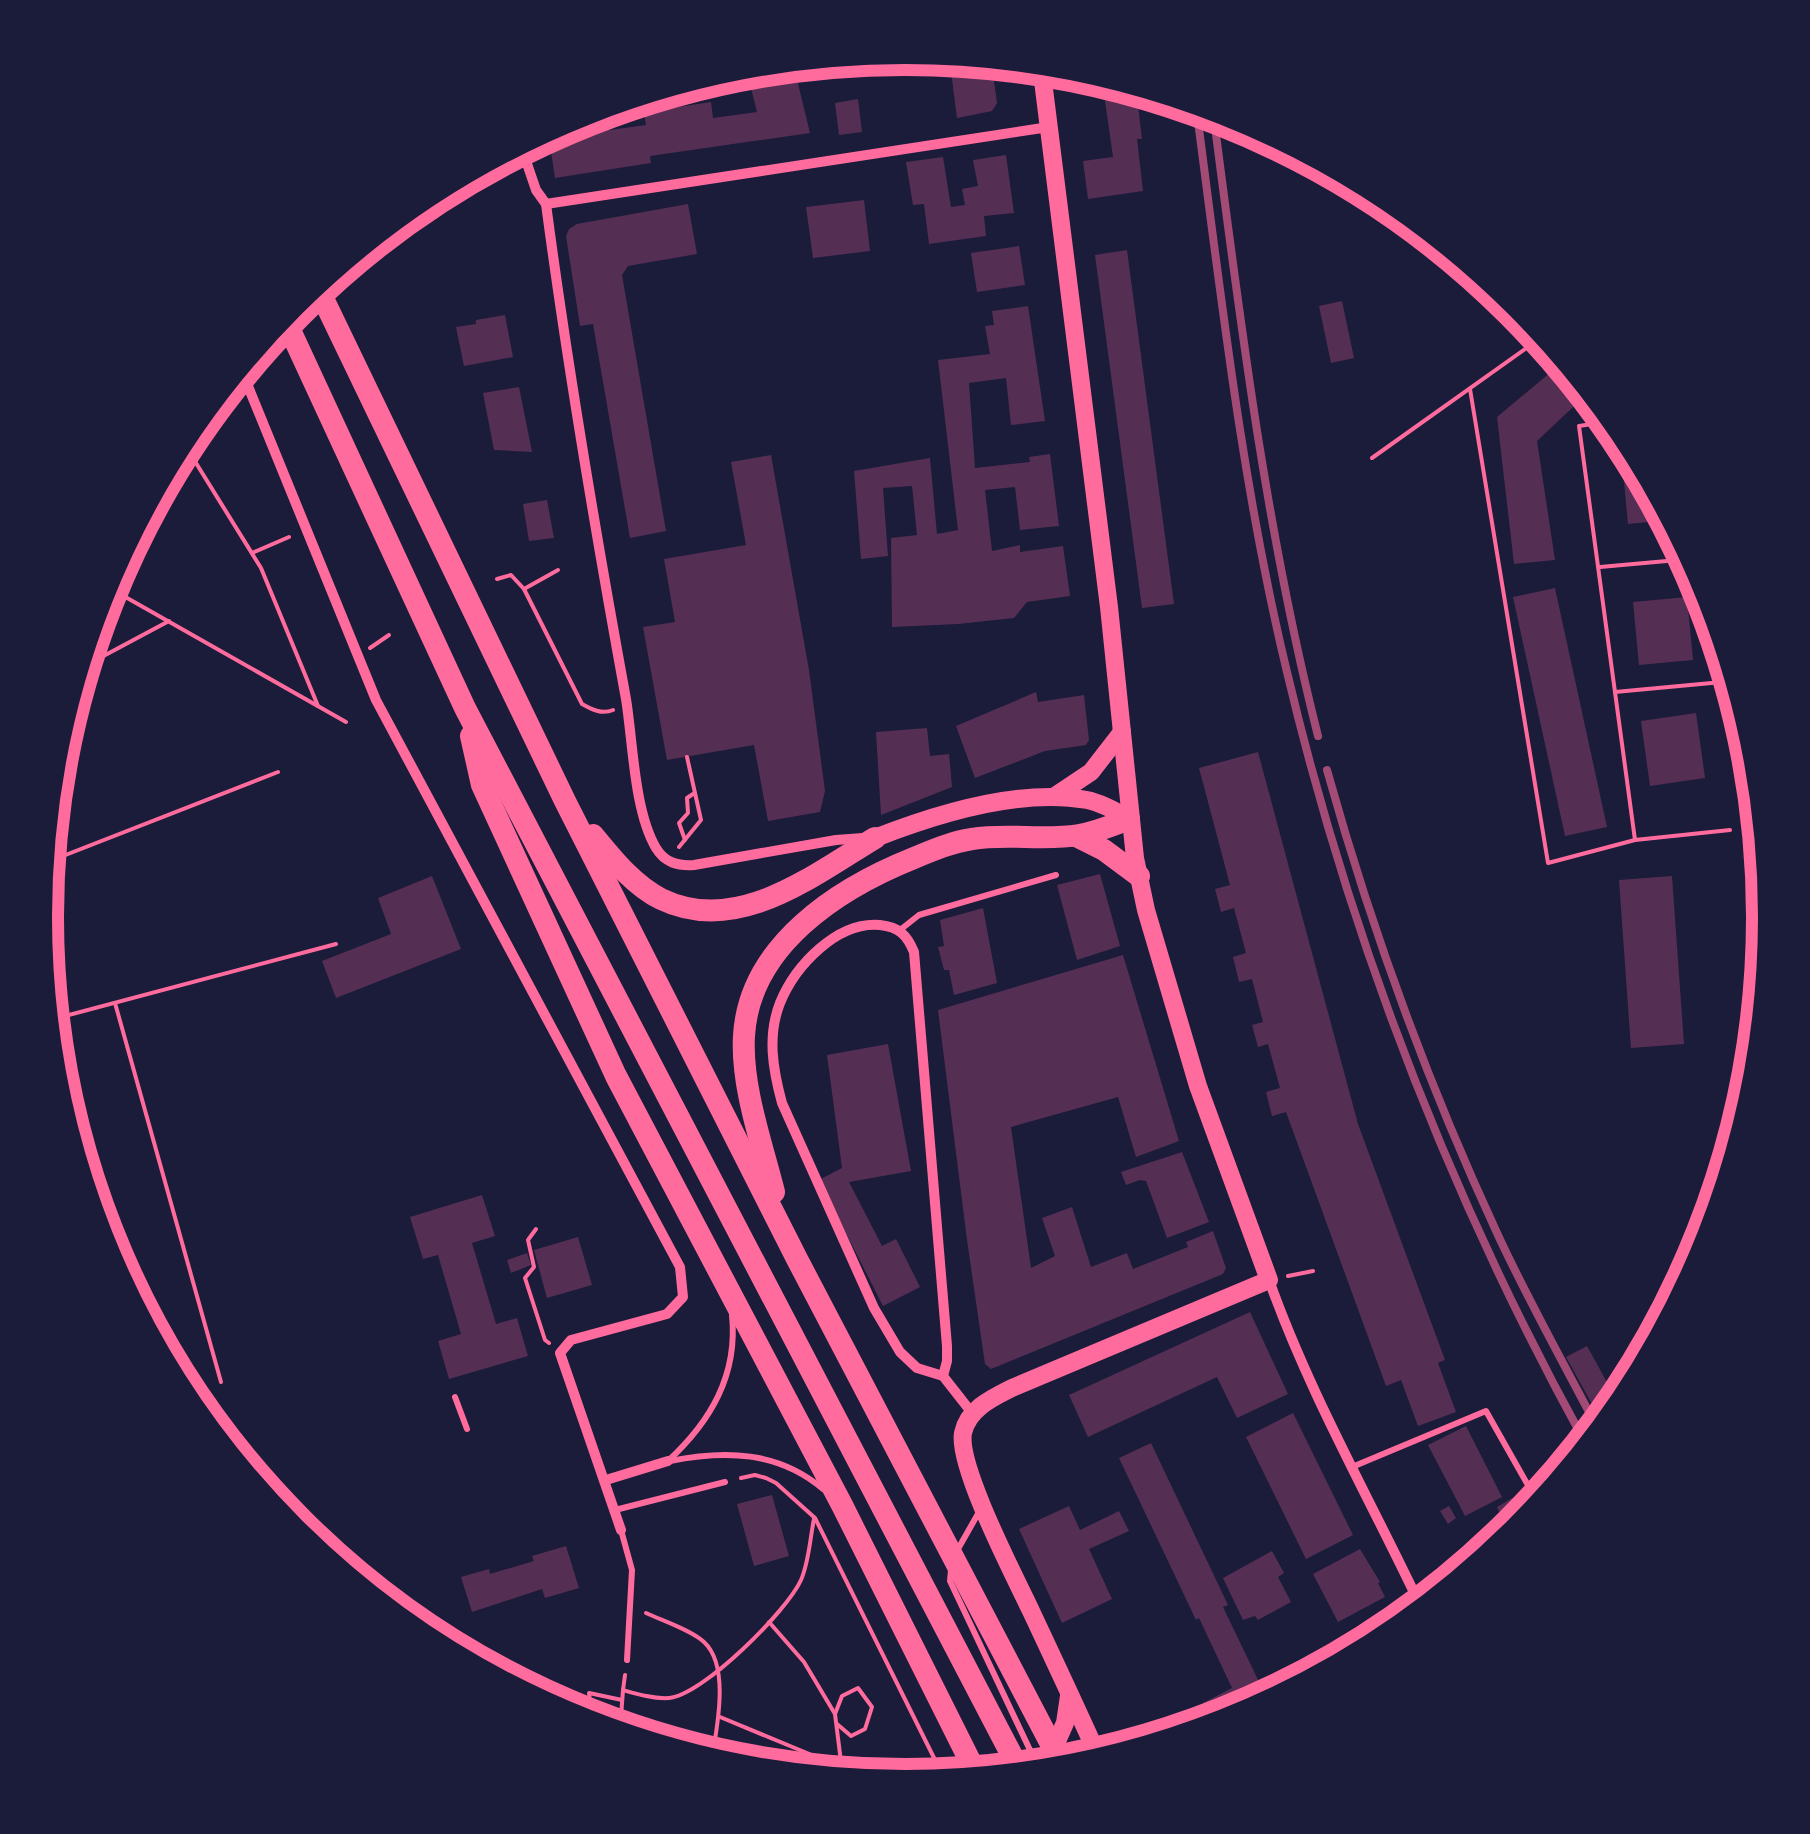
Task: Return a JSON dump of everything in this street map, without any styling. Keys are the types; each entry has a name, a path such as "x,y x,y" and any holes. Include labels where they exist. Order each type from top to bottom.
{"highway":[{"path":"324,301 565,801 797,1259 1054,1751"},
{"path":"292,333 465,708 1013,1757"},
{"path":"465,708 482,786 616,1076 842,1506 970,1762"},
{"path":"565,801 625,872 649,892 700,911 757,904 876,838"},
{"path":"785,1234 744,1068 744,1033 749,1010 771,959 818,911 868,879 948,844 973,838 1076,836 1130,818"},
{"path":"1076,836 1104,850 1139,876"}],"main road":[{"path":"1043,82 1139,876 1198,1086 1269,1280 995,1396 972,1413 964,1432 962,1442 982,1506 1092,1743"},
{"path":"1055,796 1090,772 1122,732"},
{"path":"876,838 956,811 1055,796 1091,800 1130,818"},
{"path":"1051,1751 1065,1723 1068,1691"}],"street":[{"path":"546,204 1050,127"},
{"path":"526,159 536,190 546,204 640,800 654,844 666,860 680,866 836,840 876,838"},
{"path":"247,384 376,700 680,1266 683,1297 666,1314 572,1340 560,1353 621,1530"},
{"path":"1746,820 1752,922"},
{"path":"942,1376 947,1346 914,952 900,930 874,924 854,927 830,940 792,979 779,1005 772,1038 773,1070 782,1103 874,1308 900,1352 916,1368 942,1376 972,1413"},
{"path":"1269,1280 1284,1322 1351,1467 1415,1593"},
{"path":"606,1480 668,1461"}],"lane":[{"path":"900,930 919,916 1056,875"},
{"path":"668,1461 711,1413 724,1384 732,1352 727,1289"},
{"path":"455,1397 466,1429"},
{"path":"1351,1467 1486,1410 1530,1489"},
{"path":"668,1461 706,1454 743,1454 797,1472 814,1481 842,1506"},
{"path":"614,1510 725,1482"},
{"path":"982,1506 951,1562 950,1581 1035,1754"},
{"path":"621,1530 632,1570 626,1660"}],"path":[{"path":"1372,458 1530,346"},
{"path":"1470,389 1548,862 1635,840 1747,828"},
{"path":"1594,424 1580,426 1635,840"},
{"path":"193,458 262,568 318,706"},
{"path":"252,553 306,529"},
{"path":"1598,567 1673,560"},
{"path":"524,588 558,570"},
{"path":"497,579 511,576 524,588 582,704 608,712 626,704"},
{"path":"122,594 346,722"},
{"path":"98,659 170,620"},
{"path":"1615,692 1719,682"},
{"path":"687,756 701,820 692,832"},
{"path":"59,857 278,772"},
{"path":"686,840 679,823 688,813 687,798 695,793"},
{"path":"64,1016 336,944"},
{"path":"115,1003 221,1382"},
{"path":"536,1229 528,1240 534,1267 525,1278 546,1340 560,1353"},
{"path":"725,1482 755,1474 766,1478 815,1518 937,1763"},
{"path":"622,1690 668,1698 720,1671 788,1602 803,1576 815,1518"},
{"path":"631,1607 706,1642 720,1671 715,1742"},
{"path":"769,1622 804,1662 835,1714 841,1762"},
{"path":"621,1715 626,1660"},
{"path":"835,1714 842,1696 858,1688 872,1707 866,1729 852,1736 837,1724"},
{"path":"590,1703 589,1693 622,1703"},
{"path":"719,1717 823,1760"}],"building":[{"path":"951,71 993,75 997,103 992,111 957,118"},
{"path":"796,77 810,133 650,156 651,163 555,178 550,148 575,137 589,136 588,133 646,125 644,112 711,102 713,118 757,112 750,84"},
{"path":"1104,94 1138,102 1143,191 1088,199 1083,161 1113,157"},
{"path":"858,99 862,132 839,135 835,103"},
{"path":"1006,155 1014,213 984,216 986,236 929,244 924,204 913,205 906,162 943,157 951,207 965,205 962,189 978,186 973,160"},
{"path":"864,200 870,251 813,258 806,207"},
{"path":"688,204 697,254 628,266 622,275 666,531 630,538 593,324 580,326 566,236 577,224"},
{"path":"1019,246 1025,285 977,292 971,253"},
{"path":"1127,250 1174,604 1142,608 1095,255"},
{"path":"1342,301 1354,358 1331,363 1319,306"},
{"path":"1028,306 1045,421 1011,425 1006,378 969,383 975,468 1030,462 1029,457 1050,454 1059,526 1020,530 1015,487 985,490 992,551 1020,545 1020,552 1063,546 1070,596 1027,602 1014,618 892,627 891,538 917,535 912,486 883,488 888,556 861,559 854,471 930,458 937,534 958,530 938,360 990,354 985,326 994,325 992,311"},
{"path":"505,315 513,357 464,366 456,327"},
{"path":"1552,371 1578,402 1537,441 1555,560 1514,564 1497,417"},
{"path":"519,387 532,452 494,450 483,393"},
{"path":"771,455 809,670 825,791 820,812 768,821 754,745 667,760 643,627 675,622 664,559 746,545 731,462"},
{"path":"1623,466 1654,521 1628,524"},
{"path":"547,500 554,538 529,541 523,504"},
{"path":"1555,588 1607,827 1565,836 1513,597"},
{"path":"1687,597 1693,660 1639,665 1633,602"},
{"path":"1036,692 1038,702 1084,695 1089,740 1086,745 1045,751 975,778 956,726"},
{"path":"1696,713 1705,778 1650,786 1641,721"},
{"path":"927,728 930,756 949,754 952,787 881,815 876,732"},
{"path":"1258,752 1358,1124 1445,1360 1438,1363 1456,1412 1418,1426 1401,1380 1386,1386 1286,1112 1272,1116 1266,1092 1280,1088 1268,1044 1258,1047 1252,1025 1263,1022 1252,979 1239,982 1233,957 1246,953 1234,908 1221,912 1215,889 1230,885 1199,768"},
{"path":"1100,874 1120,946 1077,960 1057,885"},
{"path":"432,876 461,949 336,998 322,961 391,934 378,898"},
{"path":"1672,876 1684,1044 1631,1048 1619,880"},
{"path":"983,908 997,983 954,995 949,970 944,970 938,947 944,946 940,920"},
{"path":"1123,955 1179,1141 1136,1157 1118,1097 1011,1127 1031,1268 1055,1256 1042,1218 1072,1207 1091,1267 1127,1253 1133,1269 1188,1247 1186,1242 1213,1231 1226,1268 1223,1274 991,1369 985,1364 938,1010"},
{"path":"888,1044 911,1171 849,1182 882,1246 896,1239 920,1287 883,1306 819,1180 842,1168 827,1055"},
{"path":"1182,1152 1209,1222 1167,1238 1146,1181 1126,1185 1121,1172"},
{"path":"482,1195 495,1236 472,1243 496,1324 517,1318 528,1356 449,1379 438,1341 461,1334 438,1255 423,1259 410,1217"},
{"path":"578,1237 592,1285 547,1298 534,1250"},
{"path":"527,1253 531,1265 511,1273 507,1260"},
{"path":"1250,1312 1288,1394 1237,1418 1217,1377 1088,1437 1069,1395"},
{"path":"1587,1346 1610,1388 1595,1409 1566,1357"},
{"path":"1293,1413 1353,1535 1306,1559 1246,1437"},
{"path":"1466,1426 1502,1497 1465,1516 1428,1445"},
{"path":"1151,1443 1228,1605 1223,1607 1260,1684 1321,1655 1280,1677 1206,1709 1203,1703 1232,1688 1119,1458"},
{"path":"772,1495 789,1556 754,1566 737,1504"},
{"path":"1514,1497 1517,1503 1502,1518 1497,1507"},
{"path":"1069,1506 1080,1530 1119,1511 1129,1531 1089,1549 1112,1599 1062,1623 1019,1529"},
{"path":"1449,1506 1456,1518 1448,1524 1440,1511"},
{"path":"566,1546 579,1588 545,1598 542,1589 472,1612 461,1577 489,1569 490,1574 534,1561 532,1556"},
{"path":"1360,1549 1385,1597 1338,1622 1313,1574"},
{"path":"1272,1551 1284,1573 1278,1577 1291,1602 1258,1620 1255,1616 1243,1620 1223,1578"}],"railway":[{"path":"1198,122 1257,532 1313,773 1374,971 1410,1068 1492,1259 1579,1431"},
{"path":"1215,129 1269,503 1318,736"},
{"path":"1327,770 1362,888 1424,1063 1509,1258 1590,1415"}]}
